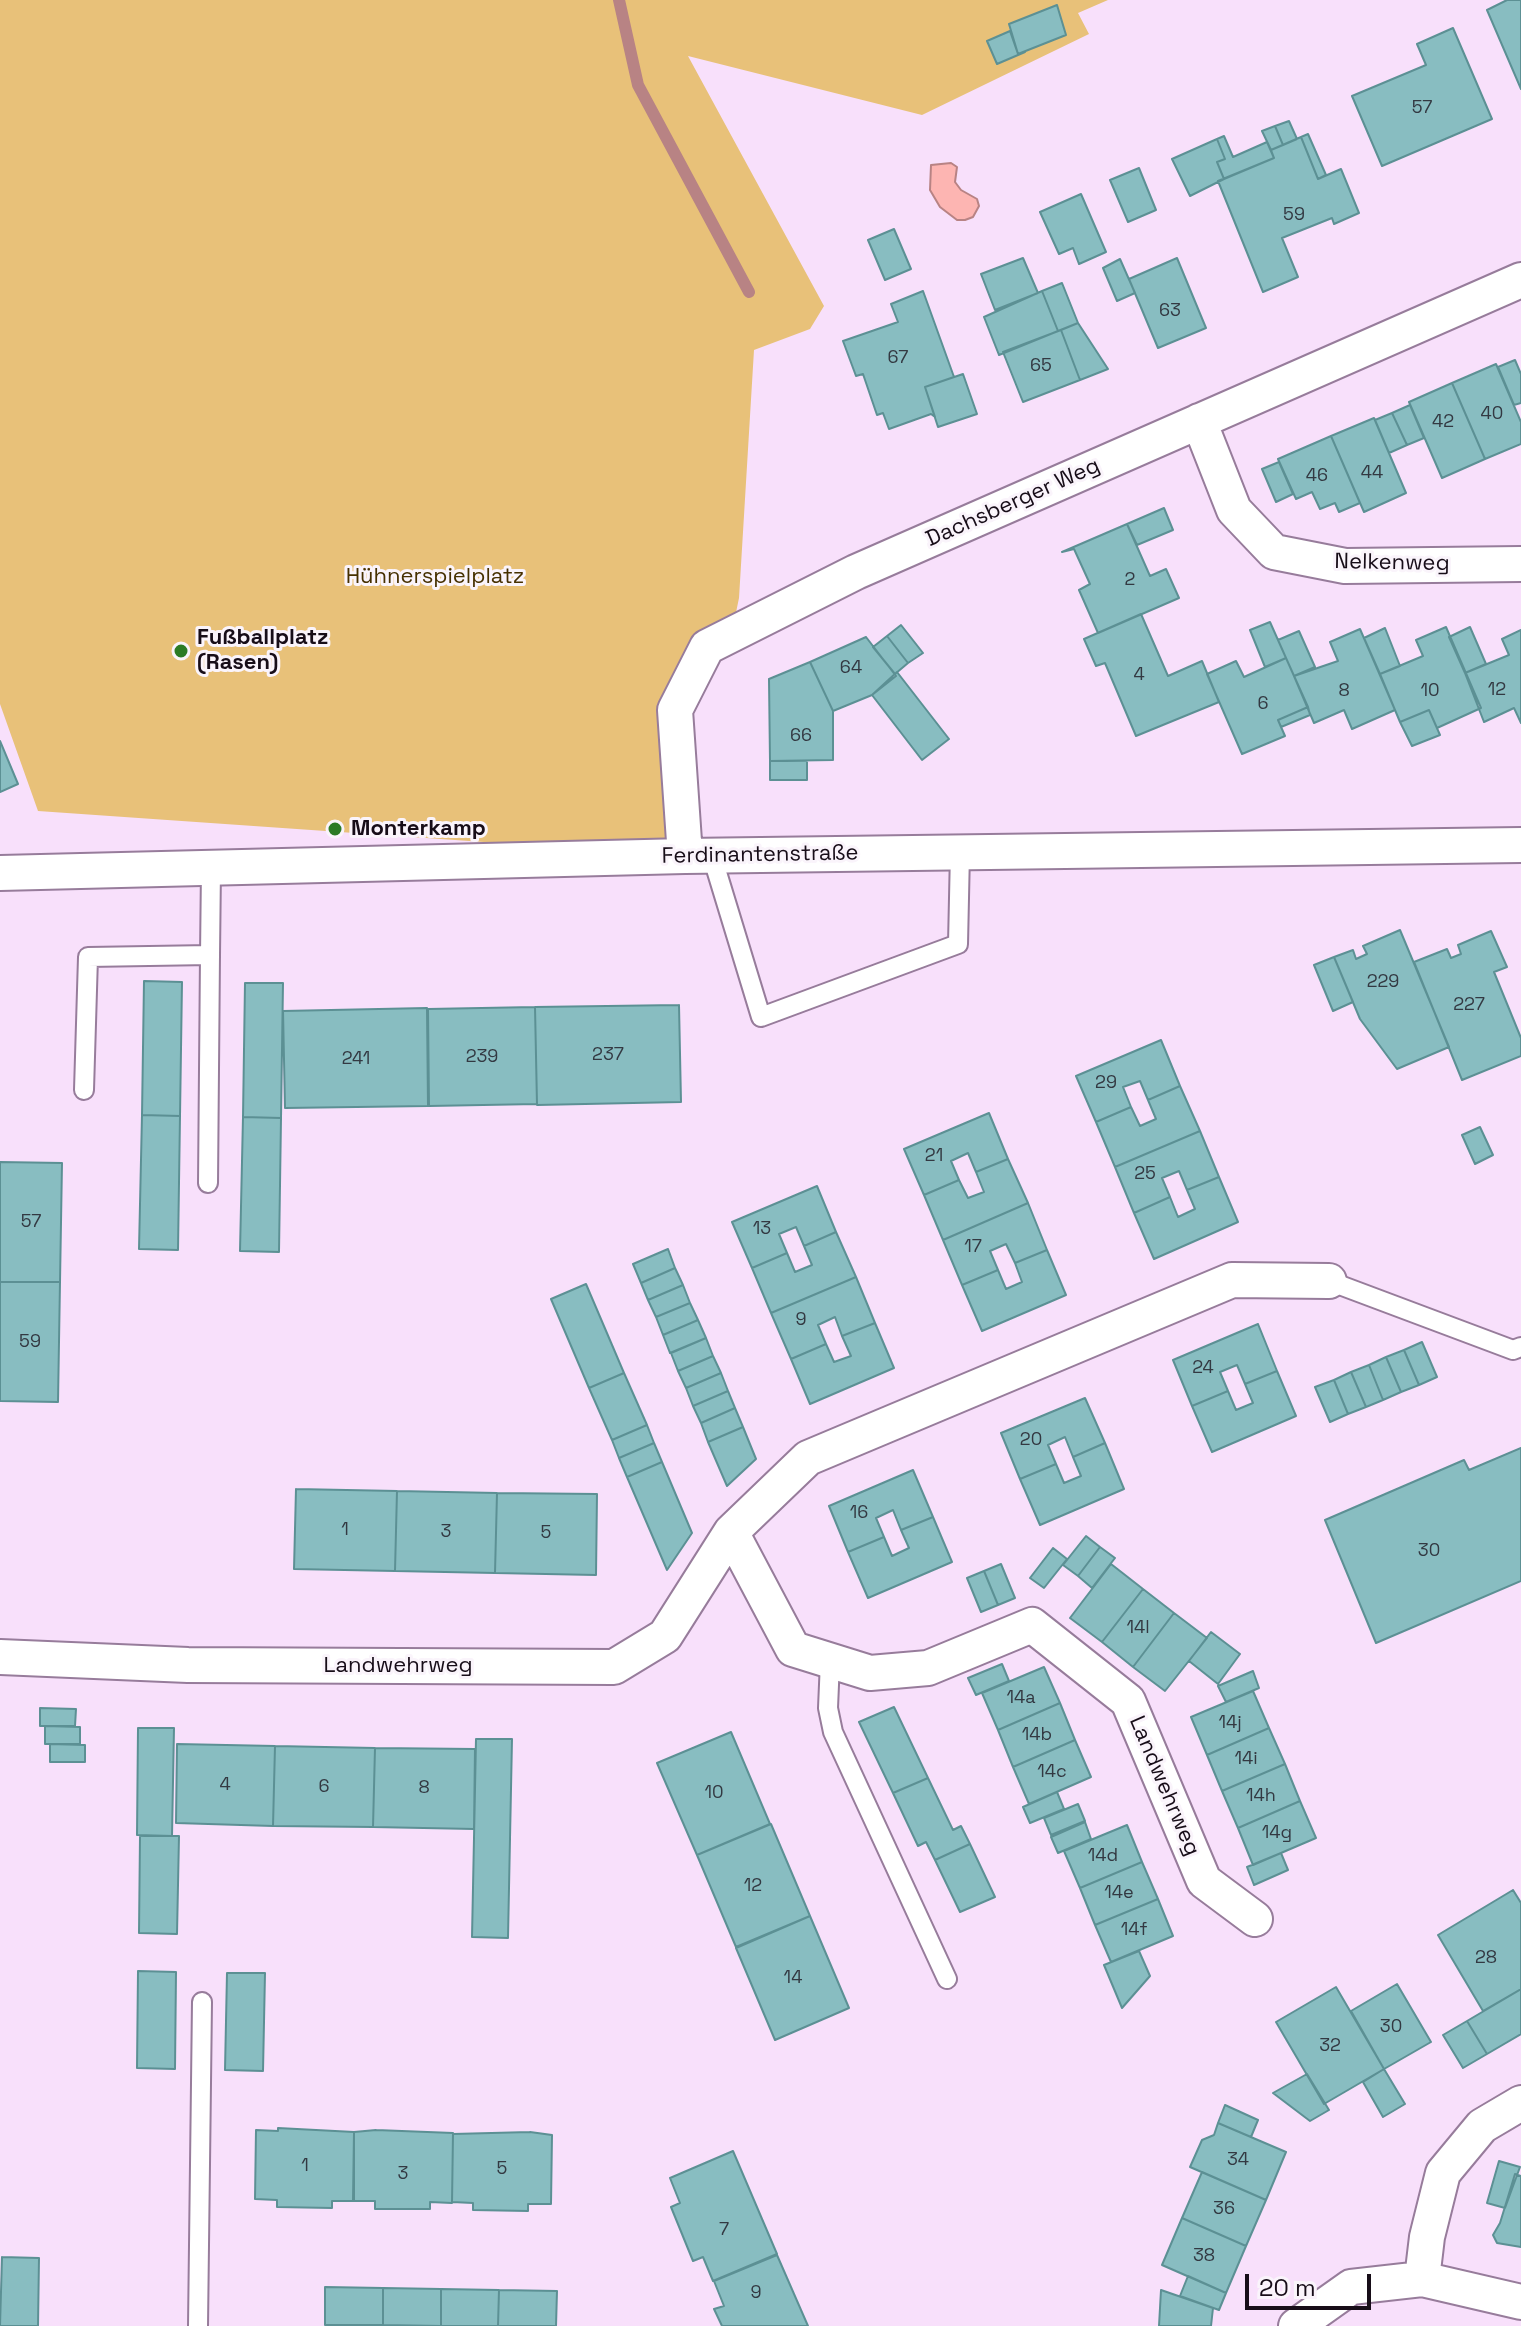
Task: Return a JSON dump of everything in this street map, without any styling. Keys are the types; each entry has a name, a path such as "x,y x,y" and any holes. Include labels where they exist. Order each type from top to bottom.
{"street":[{"name":"Dachsberger Weg","path":"698,856 675,710 707,647 856,572 1521,280"},
{"name":"Nelkenweg","path":"1199,421 1234,510 1274,552 1345,566 1521,564"},
{"name":"Ferdinantenstraße","path":"0,873 698,856 1521,845"},
{"name":"Landwehrweg","path":"0,1657 188,1665 614,1667 665,1636 731,1532 808,1458 1232,1280 1329,1281"},
{"name":"Landwehrweg","path":"731,1532 793,1649 830,1661 870,1673 928,1668 1032,1625 1128,1701 1204,1881 1255,1919"},
{"path":"1422,2279 1427,2237 1443,2173 1482,2126 1521,2103"},
{"path":"1296,2326 1351,2287 1422,2279 1521,2302"}],"lane":[{"path":"698,856 761,1017 958,944 960,852"},
{"path":"208,1183 211,868"},
{"path":"84,1090 88,957 210,955"},
{"path":"1329,1281 1513,1350 1521,1347"},
{"path":"830,1661 828,1708 833,1732 947,1979"},
{"path":"198,2326 202,2002"}],"green space":[{"name":"Hühnerspielplatz","path":"0,0 1108,0 1078,13 1089,34 922,115 688,56 824,306 810,329 754,350 739,598 733,627 678,718 685,856 38,811 0,704"}],"shaded area":[{"path":"951,163 957,167 955,182 961,190 977,199 979,206 973,217 965,220 957,220 940,207 930,190 931,165"}],"building":[{"path":"1507,0 1521,0 1521,89 1487,10"},
{"path":"1057,5 1066,35 1018,54 1009,24"},
{"path":"1453,28 1492,119 1382,166 1352,96 1426,65 1417,44"},
{"path":"1010,31 1018,54 1025,52 997,64 987,41"},
{"path":"1289,121 1297,139 1283,145 1275,126"},
{"path":"1275,126 1283,145 1271,150 1262,131"},
{"path":"1308,134 1326,175 1318,179 1301,137"},
{"path":"1224,136 1233,157 1267,142 1274,158 1224,179 1217,162 1225,159 1217,139"},
{"path":"1301,137 1318,179 1341,169 1359,213 1334,224 1332,218 1282,238 1298,277 1263,292 1218,181 1274,158 1271,150"},
{"path":"1217,139 1225,159 1217,162 1224,179 1190,196 1172,159"},
{"path":"1139,168 1156,210 1128,222 1110,180"},
{"path":"1081,194 1106,252 1079,264 1073,248 1059,254 1040,212"},
{"path":"894,229 911,269 885,280 868,240"},
{"path":"1023,258 1038,293 995,310 981,274"},
{"path":"1177,258 1206,328 1158,348 1129,279"},
{"path":"1120,259 1135,293 1117,301 1103,268"},
{"path":"1062,283 1078,323 1058,331 1042,291"},
{"path":"923,291 954,377 925,387 935,417 931,414 889,429 883,413 877,415 863,374 856,376 843,341 898,322 891,304"},
{"path":"1042,291 1058,331 999,355 984,317"},
{"path":"1078,323 1108,369 1080,380 1061,330"},
{"path":"1061,330 1080,380 1023,402 1003,352"},
{"path":"1515,360 1521,374 1521,403 1514,405 1498,367"},
{"path":"1496,364 1521,422 1521,444 1485,459 1452,383"},
{"path":"963,374 977,414 938,427 925,387"},
{"path":"1452,383 1485,459 1442,478 1409,402"},
{"path":"1410,405 1424,438 1407,445 1392,413"},
{"path":"1392,413 1407,445 1389,453 1375,420"},
{"path":"1374,418 1406,493 1364,512 1331,436"},
{"path":"1331,436 1360,503 1339,512 1335,503 1320,509 1312,492 1296,499 1278,459"},
{"path":"1279,462 1293,494 1276,502 1262,469"},
{"path":"1164,508 1173,530 1137,545 1127,524"},
{"path":"1127,524 1150,576 1166,569 1179,598 1098,633 1079,590 1090,584 1074,549 1062,552"},
{"path":"1141,614 1168,676 1202,661 1219,702 1136,736 1105,663 1096,666 1084,639"},
{"path":"1270,622 1286,658 1265,667 1250,630"},
{"path":"901,625 923,653 908,663 887,636"},
{"path":"1446,627 1481,708 1437,728 1429,710 1400,722 1380,674 1423,656 1416,640"},
{"path":"1470,627 1486,664 1465,673 1449,637"},
{"path":"1385,628 1400,666 1380,674 1364,638"},
{"path":"1360,629 1395,710 1352,729 1344,710 1314,723 1294,676 1338,661 1330,642"},
{"path":"1521,630 1521,723 1514,708 1484,722 1465,673 1509,655 1502,639"},
{"path":"1299,631 1315,667 1294,676 1278,640"},
{"path":"887,636 908,663 895,674 873,647"},
{"path":"866,637 896,676 872,695 833,711 810,662"},
{"path":"1286,658 1308,707 1278,720 1285,736 1242,754 1207,674 1236,661 1244,677"},
{"path":"810,662 833,711 833,760 770,761 769,679"},
{"path":"897,672 949,739 922,760 872,695"},
{"path":"1308,707 1310,715 1281,727 1278,720"},
{"path":"1429,710 1440,735 1412,746 1400,722"},
{"path":"0,741 18,784 0,792"},
{"path":"770,761 807,761 807,780 770,780"},
{"path":"1400,930 1449,1047 1397,1069 1360,1019 1334,957 1353,950 1356,959 1367,954 1363,946"},
{"path":"1491,931 1507,967 1494,972 1521,1038 1521,1056 1462,1080 1414,962 1447,949 1451,958 1461,954 1458,945"},
{"path":"1334,957 1353,1002 1333,1011 1314,965"},
{"path":"144,981 182,982 180,1116 142,1115"},
{"path":"245,983 283,983 281,1118 243,1117"},
{"path":"679,1005 681,1102 537,1105 535,1007"},
{"path":"535,1007 537,1104 429,1106 428,1009"},
{"path":"427,1008 428,1106 285,1108 283,1011"},
{"path":"1161,1040 1180,1086 1148,1100 1140,1081 1123,1087 1131,1107 1096,1122 1076,1076"},
{"path":"1180,1086 1200,1131 1115,1167 1096,1122 1131,1107 1140,1126 1156,1119 1148,1100"},
{"path":"989,1113 1008,1159 976,1172 968,1153 951,1161 959,1180 924,1195 904,1149"},
{"path":"142,1115 180,1116 178,1250 139,1249"},
{"path":"243,1117 281,1118 279,1252 240,1251"},
{"path":"1480,1127 1493,1155 1475,1164 1462,1135"},
{"path":"1200,1131 1219,1177 1187,1190 1179,1171 1162,1178 1170,1197 1134,1213 1115,1167"},
{"path":"1008,1159 1028,1203 943,1240 924,1195 959,1180 968,1198 984,1192 976,1172"},
{"path":"0,1162 62,1163 60,1282 0,1282"},
{"path":"1219,1177 1238,1222 1154,1259 1134,1213 1170,1197 1178,1217 1195,1209 1187,1190"},
{"path":"817,1186 836,1232 804,1246 796,1227 779,1234 787,1253 752,1268 732,1222"},
{"path":"1028,1203 1047,1250 1015,1263 1006,1244 990,1251 998,1270 962,1285 943,1240"},
{"path":"836,1232 856,1277 771,1313 752,1268 787,1253 795,1272 812,1265 804,1246"},
{"path":"668,1249 675,1268 641,1283 633,1264"},
{"path":"1047,1250 1066,1295 982,1331 962,1285 998,1270 1006,1289 1022,1282 1015,1263"},
{"path":"675,1268 683,1285 648,1300 641,1283"},
{"path":"856,1277 875,1323 842,1336 835,1317 818,1325 826,1344 791,1359 771,1313"},
{"path":"0,1282 60,1282 58,1402 0,1401"},
{"path":"586,1284 624,1373 589,1388 551,1299"},
{"path":"683,1285 690,1303 656,1317 648,1300"},
{"path":"690,1303 698,1320 663,1335 656,1317"},
{"path":"698,1320 706,1338 670,1353 663,1335"},
{"path":"875,1323 894,1368 810,1404 791,1359 826,1344 834,1362 851,1356 842,1336"},
{"path":"1258,1324 1277,1371 1245,1384 1237,1365 1220,1372 1228,1391 1192,1406 1173,1360"},
{"path":"706,1338 713,1356 678,1371 671,1353"},
{"path":"1422,1342 1437,1377 1419,1385 1404,1350"},
{"path":"1404,1350 1419,1385 1401,1392 1386,1357"},
{"path":"713,1356 721,1373 686,1388 678,1371"},
{"path":"1386,1357 1401,1392 1383,1400 1369,1365"},
{"path":"1369,1365 1383,1400 1366,1407 1351,1372"},
{"path":"1277,1371 1296,1416 1212,1452 1192,1406 1228,1391 1236,1410 1253,1403 1245,1384"},
{"path":"1351,1372 1366,1407 1348,1414 1334,1380"},
{"path":"624,1373 647,1425 612,1440 589,1388"},
{"path":"721,1373 728,1391 693,1406 686,1388"},
{"path":"1334,1380 1348,1414 1330,1422 1315,1387"},
{"path":"728,1391 735,1408 701,1423 693,1406"},
{"path":"1085,1398 1105,1443 1073,1457 1065,1437 1048,1445 1056,1464 1020,1479 1001,1433"},
{"path":"735,1408 743,1427 708,1442 701,1423"},
{"path":"647,1425 654,1443 619,1458 612,1440"},
{"path":"743,1427 756,1459 727,1486 708,1442"},
{"path":"654,1443 662,1462 627,1477 619,1458"},
{"path":"1105,1443 1124,1489 1040,1525 1020,1479 1056,1464 1064,1483 1081,1476 1073,1457"},
{"path":"1521,1448 1521,1581 1376,1643 1325,1520 1464,1460 1469,1470"},
{"path":"662,1462 692,1533 667,1570 627,1477"},
{"path":"913,1470 933,1517 901,1530 893,1510 876,1518 884,1537 848,1552 829,1506"},
{"path":"296,1489 397,1491 395,1571 294,1569"},
{"path":"397,1491 497,1493 495,1573 395,1571"},
{"path":"497,1493 597,1494 596,1575 495,1573"},
{"path":"933,1517 952,1562 868,1598 848,1552 884,1537 892,1556 909,1548 901,1530"},
{"path":"1086,1536 1100,1547 1078,1576 1063,1565"},
{"path":"1100,1547 1115,1558 1092,1588 1078,1576"},
{"path":"1053,1548 1067,1559 1044,1588 1030,1578"},
{"path":"1001,1564 1015,1598 998,1605 984,1571"},
{"path":"1111,1564 1143,1589 1102,1642 1070,1618"},
{"path":"984,1571 998,1605 981,1612 967,1578"},
{"path":"1143,1589 1174,1613 1133,1667 1102,1642"},
{"path":"1174,1613 1207,1638 1165,1691 1133,1667"},
{"path":"1211,1632 1240,1654 1218,1684 1189,1661"},
{"path":"1002,1664 1009,1681 976,1695 968,1678"},
{"path":"1044,1667 1060,1703 998,1730 982,1693"},
{"path":"1253,1671 1259,1688 1226,1702 1218,1686"},
{"path":"1253,1691 1269,1728 1207,1755 1191,1717"},
{"path":"1060,1703 1075,1740 1013,1767 998,1730"},
{"path":"894,1707 928,1778 893,1793 859,1722"},
{"path":"40,1708 76,1709 75,1726 40,1726"},
{"path":"45,1726 80,1727 80,1744 45,1744"},
{"path":"138,1728 174,1728 172,1836 137,1835"},
{"path":"1269,1728 1285,1764 1222,1791 1207,1755"},
{"path":"731,1732 770,1824 697,1855 657,1763"},
{"path":"476,1739 512,1739 508,1938 472,1937"},
{"path":"1075,1740 1091,1777 1029,1804 1013,1767"},
{"path":"50,1744 85,1745 85,1762 50,1762"},
{"path":"177,1744 275,1746 273,1826 176,1823"},
{"path":"275,1746 375,1748 373,1827 273,1826"},
{"path":"375,1748 475,1749 474,1829 373,1827"},
{"path":"1285,1764 1300,1801 1238,1828 1222,1791"},
{"path":"928,1778 953,1830 961,1826 970,1844 935,1860 926,1842 918,1846 893,1793"},
{"path":"1057,1792 1064,1809 1030,1823 1023,1807"},
{"path":"1300,1801 1316,1838 1253,1865 1238,1828"},
{"path":"1078,1804 1085,1821 1051,1835 1044,1818"},
{"path":"1085,1822 1091,1839 1058,1853 1051,1837"},
{"path":"771,1824 810,1916 736,1947 697,1855"},
{"path":"1127,1825 1142,1862 1080,1888 1064,1851"},
{"path":"140,1836 179,1836 177,1934 139,1933"},
{"path":"970,1844 995,1897 960,1912 935,1860"},
{"path":"1281,1853 1288,1870 1254,1885 1247,1867"},
{"path":"1142,1862 1158,1899 1095,1925 1080,1888"},
{"path":"1513,1890 1521,1903 1521,1989 1483,2011 1438,1935"},
{"path":"1158,1899 1173,1936 1111,1962 1095,1925"},
{"path":"810,1916 849,2008 775,2040 736,1948"},
{"path":"1139,1951 1150,1976 1122,2008 1104,1965"},
{"path":"138,1971 176,1972 175,2069 137,2068"},
{"path":"227,1973 265,1973 263,2071 225,2070"},
{"path":"1397,1984 1431,2042 1384,2069 1351,2011"},
{"path":"1336,1987 1384,2069 1324,2104 1276,2022"},
{"path":"1521,1989 1521,2034 1487,2054 1467,2021"},
{"path":"1467,2021 1487,2054 1463,2068 1443,2035"},
{"path":"1384,2069 1405,2104 1383,2117 1363,2082"},
{"path":"1307,2074 1329,2110 1310,2121 1273,2093"},
{"path":"1225,2105 1258,2120 1251,2137 1218,2123"},
{"path":"1218,2123 1286,2152 1266,2200 1190,2167 1202,2140 1214,2135"},
{"path":"278,2128 354,2132 353,2201 332,2201 332,2208 277,2207 277,2200 255,2199 256,2130 278,2131"},
{"path":"354,2132 453,2133 452,2203 430,2202 430,2209 375,2209 375,2201 354,2201"},
{"path":"530,2132 552,2135 551,2204 528,2204 528,2211 473,2210 473,2203 452,2202 453,2134"},
{"path":"733,2151 777,2254 713,2281 703,2257 693,2261 671,2207 680,2203 670,2178"},
{"path":"1499,2161 1520,2167 1505,2208 1487,2203"},
{"path":"1202,2172 1266,2200 1246,2246 1182,2218"},
{"path":"1515,2174 1521,2176 1521,2247 1497,2243 1493,2235 1500,2223"},
{"path":"1182,2218 1246,2246 1226,2293 1162,2265"},
{"path":"777,2255 808,2326 722,2326 714,2309 724,2306 714,2281"},
{"path":"2,2257 39,2258 38,2326 0,2326"},
{"path":"1188,2276 1226,2293 1219,2310 1180,2296"},
{"path":"325,2287 383,2288 383,2325 325,2325"},
{"path":"383,2288 441,2289 441,2326 383,2325"},
{"path":"441,2289 499,2290 498,2326 441,2326"},
{"path":"499,2290 557,2291 556,2326 498,2326"},
{"path":"1161,2290 1213,2308 1211,2326 1159,2326"}],"waterway":[{"path":"619,0 638,85 749,292"}],"place":[{"name":"Fußballplatz (Rasen)","path":"181,651"},
{"name":"Monterkamp","path":"335,829"}]}
